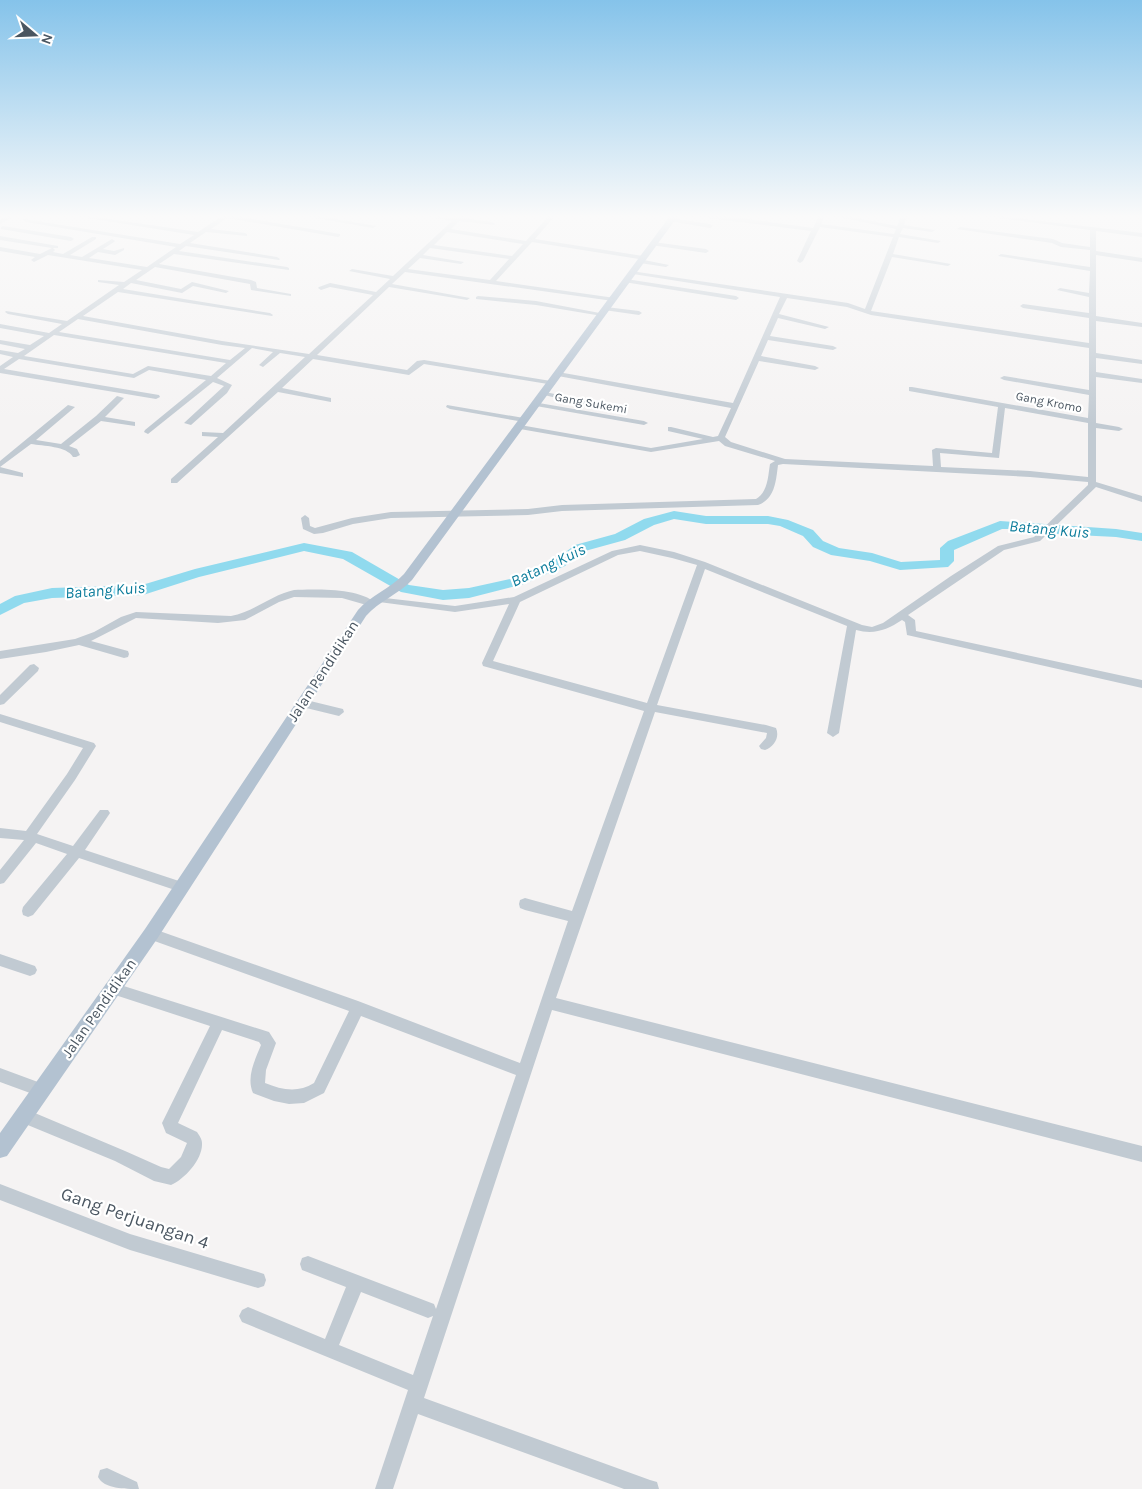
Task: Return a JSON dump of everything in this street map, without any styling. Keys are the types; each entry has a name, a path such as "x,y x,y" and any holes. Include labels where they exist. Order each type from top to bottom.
{"main road":[{"name":"Jalan Pendidikan","path":"0,1149 182,887 358,618 380,598 405,581 623,285"}],"street":[{"path":"0,370 123,285"},
{"path":"149,285 182,291 190,285"},
{"path":"199,285 226,291"},
{"path":"254,285 253,289 289,295"},
{"path":"321,288 329,285"},
{"path":"333,285 378,294"},
{"path":"174,481 387,285"},
{"path":"390,285 467,298"},
{"path":"517,285 613,299"},
{"path":"655,285 736,298"},
{"path":"718,285 848,305 866,311 1093,350 1142,362"},
{"path":"866,311 870,309 879,285"},
{"path":"0,655 93,637 126,617 136,614 221,619 245,617 283,596 295,593 352,596 364,599 380,598 455,609 516,600 627,549 648,549 702,564 852,625 872,630 887,625 1001,548 1037,539 1092,486 1093,285"},
{"path":"117,290 270,315"},
{"path":"1060,290 1093,296"},
{"path":"721,440 784,296"},
{"path":"478,298 604,312 639,312"},
{"path":"1023,306 1140,322"},
{"path":"8,312 68,323"},
{"path":"776,315 825,327"},
{"path":"77,317 409,374 420,363 424,362 551,383"},
{"path":"0,326 231,362"},
{"path":"766,337 833,348"},
{"path":"3,342 32,348"},
{"path":"148,432 251,346"},
{"path":"263,365 278,351"},
{"path":"0,352 134,376 148,368 211,378 228,384 228,387 188,423 198,425"},
{"path":"757,358 815,368"},
{"path":"285,359 302,363"},
{"path":"0,370 156,397"},
{"path":"558,374 735,406"},
{"path":"1092,374 1142,380"},
{"path":"1004,378 1092,393"},
{"path":"276,389 328,400"},
{"name":"Gang Kromo","path":"912,389 1002,404 1119,429"},
{"path":"544,393 595,405"},
{"path":"63,447 120,398"},
{"name":"Gang Sukemi","path":"536,404 644,423"},
{"path":"937,469 936,450 996,456 1002,404"},
{"path":"0,465 71,407"},
{"path":"450,407 522,420 651,450 721,440"},
{"path":"508,410 522,420"},
{"path":"99,418 132,424"},
{"path":"671,429 721,440 786,461"},
{"path":"204,434 224,435"},
{"path":"30,440 63,447 74,451 76,455"},
{"path":"305,518 306,527 314,531 381,516 758,502 767,495 774,464 778,461 1040,474 1092,482 1142,499"},
{"path":"0,470 20,475"},
{"path":"384,1489 577,918 702,564"},
{"path":"516,600 486,663 650,708 770,730 772,737 765,746"},
{"path":"900,615 910,620 911,633 1142,684"},
{"path":"833,733 852,625"},
{"path":"79,641 124,654"},
{"path":"0,701 34,668"},
{"path":"302,703 339,712"},
{"path":"0,718 90,746 31,837 0,879"},
{"path":"28,911 76,852 104,813"},
{"path":"0,832 31,837 182,887"},
{"path":"526,904 577,918"},
{"path":"150,934 358,1008 525,1072"},
{"path":"0,960 30,970"},
{"path":"111,988 218,1024 264,1037 269,1043 256,1080 258,1088 278,1096 292,1098 310,1095 319,1088 358,1008"},
{"path":"549,1003 1142,1154"},
{"path":"23,1116 120,1156 160,1175 171,1177 181,1168 193,1151 195,1142 192,1137 171,1128 170,1123 218,1024"},
{"path":"0,1075 41,1090"},
{"name":"Gang Perjuangan 4","path":"0,1192 130,1242 258,1280"},
{"path":"308,1264 428,1310"},
{"path":"328,1349 356,1283"},
{"path":"248,1316 419,1386"},
{"path":"413,1404 650,1489"},
{"path":"107,1477 130,1489"}],"waterway":[{"name":"Batang Kuis","path":"0,610 20,599 52,593 143,590 195,573 304,547 347,555 406,589 443,595 469,593 519,581 560,563 580,548 620,537 649,522 674,515 706,520 768,520 783,523 808,533 818,544 836,552 872,557 900,566 943,564 947,561 947,548 1000,525 1116,533 1142,537"}]}
